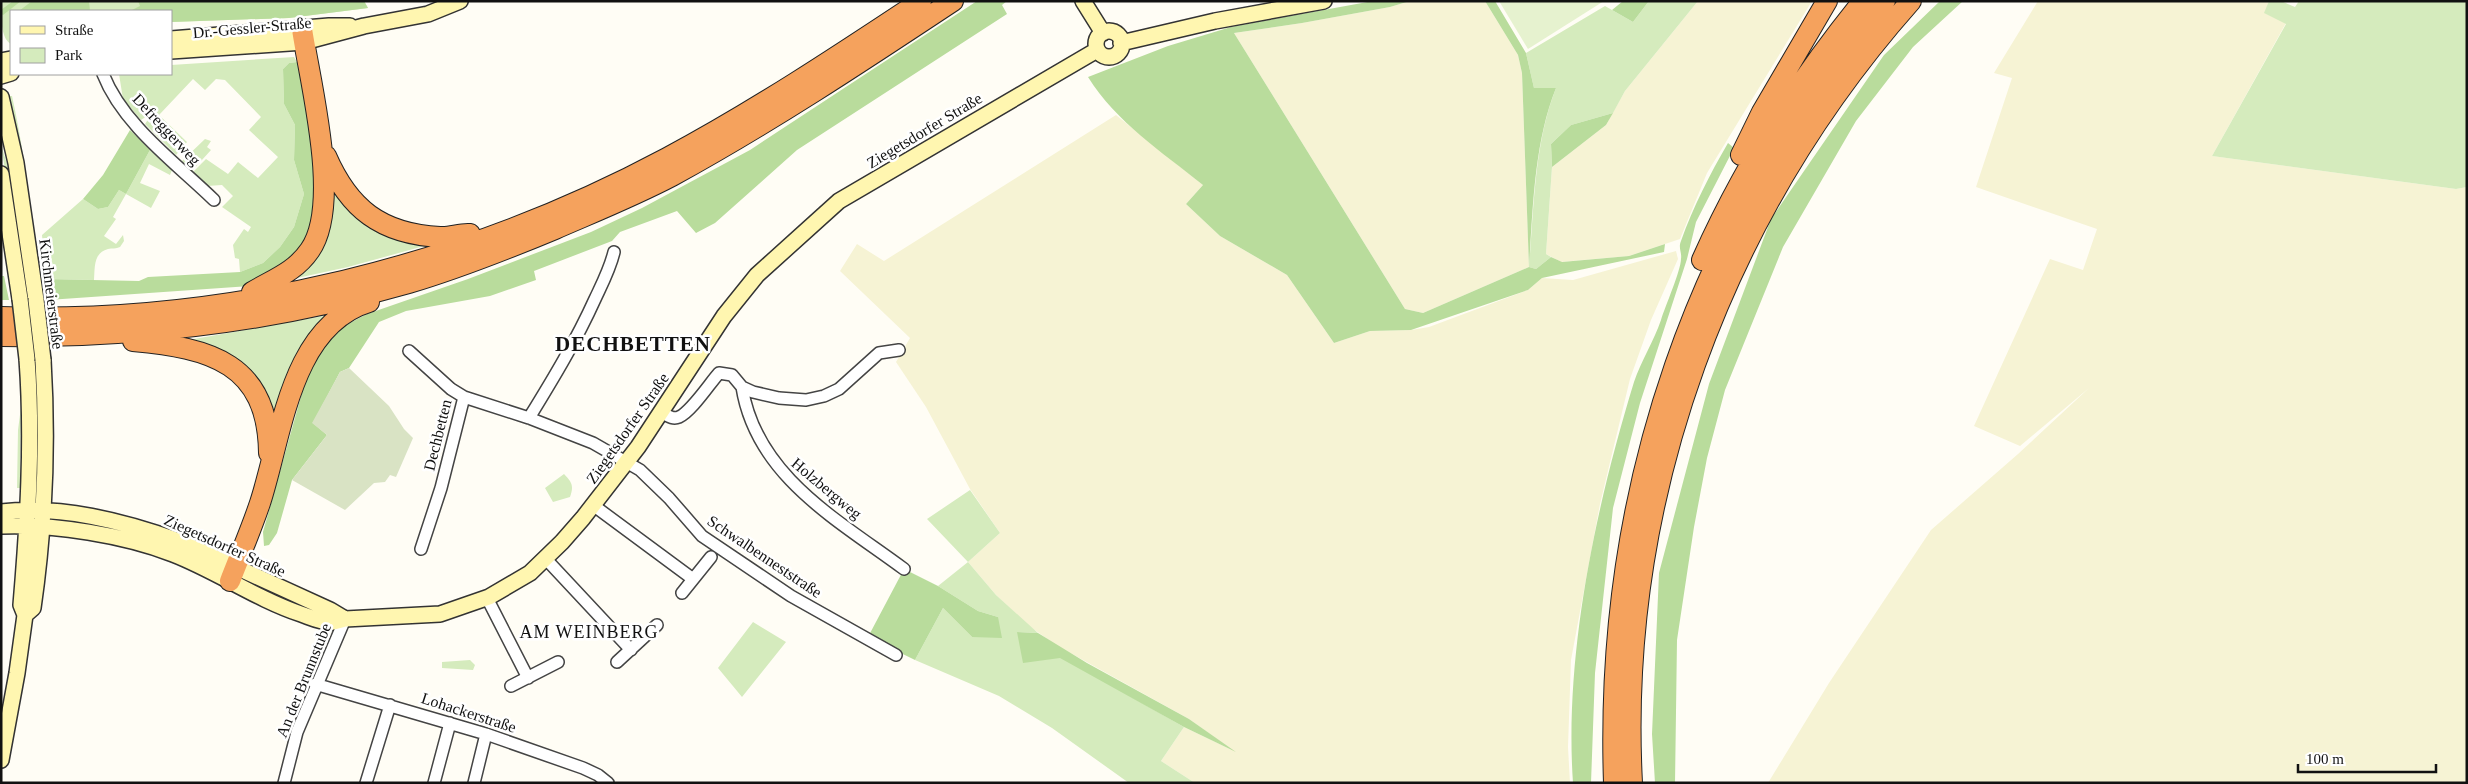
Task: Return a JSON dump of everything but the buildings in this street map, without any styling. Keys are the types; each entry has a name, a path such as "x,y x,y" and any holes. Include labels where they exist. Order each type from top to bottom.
{"highway":[{"path":"829,62 848,39 902,1"},
{"path":"1,317 56,318 117,315 238,301 327,284 387,269 484,238 560,208 666,158 829,62 921,1"},
{"path":"1,336 110,333 250,319 350,298 411,282 490,256 610,206 670,177 798,103 953,1"},
{"path":"1694,278 1704,242 1719,204 1758,120 1827,1"},
{"path":"1658,418 1665,358 1694,278 1716,228 1756,152 1800,82 1863,1"},
{"path":"1614,783 1614,689 1620,602 1637,497 1658,418 1699,300 1742,209 1794,122 1828,72 1886,1"},
{"path":"1632,783 1633,657 1643,571 1666,457 1690,377 1723,294 1768,201 1831,101 1911,1"},
{"path":"1886,30 1924,1"},
{"path":"238,301 288,273 311,248 318,235 324,204 320,144 303,35"},
{"path":"320,144 344,191 363,212 384,225 441,237 468,234 484,238"},
{"path":"233,574 260,502 288,401 302,366 326,328 358,305 397,294 411,282"},
{"path":"110,333 133,341 165,344 206,354 224,362 242,374 254,390 264,412 269,435 269,470"}],"street":[{"name":"Dr.-Gessler-Straße","path":"172,51 303,35 329,26 364,26 415,17 460,1"},
{"path":"1083,1 1103,33"},
{"path":"1121,43 1215,21 1324,1"},
{"path":"1107,31 1117,34 1121,43 1118,52 1114,56 1105,56 1097,50 1096,40 1107,31"},
{"name":"Dr.-Gessler-Straße","path":"172,39 303,35"},
{"name":"Ziegetsdorfer Straße","path":"1,526 26,526 90,532 126,539 233,574 330,610 345,620 440,614 487,598 530,572 593,505 661,412 724,316 757,275 839,201 1097,50"},
{"name":"Defreggerweg","path":"104,75 115,97 144,133 214,200"},
{"name":"Kirchmeierstraße","path":"1,97 16,163 43,360 43,528 33,608 25,615 21,605 27,510 29,392 20,299 1,174"},
{"path":"529,418 567,356 590,312 611,265 614,252"},
{"path":"661,412 671,418 679,417 687,411 719,373 726,372 732,375 742,387 779,398 806,400 824,396 839,389 879,353 899,350"},
{"name":"Dechbetten","path":"410,351 451,389 464,397 441,488 422,549"},
{"name":"Holzbergweg","path":"742,387 745,404 753,427 778,468 794,486 904,569"},
{"name":"Schwalbenneststraße","path":"464,397 529,418 593,443 640,470 669,498 702,536 791,596 896,655"},
{"path":"593,505 693,579"},
{"name":"Ziegetsdorfer Straße","path":"1,512 44,510 106,520 157,533 233,574"},
{"path":"682,594 711,557"},
{"path":"545,558 631,650"},
{"path":"487,598 528,678"},
{"path":"1,760 17,673 25,615"},
{"name":"An der Brunnstube","path":"284,783 297,732 345,620"},
{"path":"617,662 657,625"},
{"path":"511,686 558,662"},
{"name":"Lohackerstraße","path":"316,684 486,734 583,768 598,775 608,783"},
{"path":"366,783 390,705"},
{"path":"434,783 450,723"},
{"path":"474,783 486,734"}],"shaded area":[{"path":"1410,1 1485,1 1518,55 1522,73 1529,267 1423,313 1405,309 1234,33 1390,7"},
{"path":"1698,1 1812,1 1707,173 1680,239 1629,256 1561,262 1546,254 1552,167 1606,125 1625,91"},
{"path":"2038,1 2269,1 2265,13 2286,23 2212,156 2456,189 2467,187 2467,783 1768,783 1829,683 1931,530 2018,454 2089,388 2020,446 1974,426 2050,259 2083,270 2097,229 1976,187 2012,78 1994,73"},
{"path":"1116,115 1203,185 1186,204 1220,236 1287,275 1334,343 1370,331 1411,330 1429,327 1528,290 1542,278 1573,280 1676,251 1678,259 1651,320 1630,379 1600,504 1571,660 1568,747 1570,783 1195,783 1161,761 1184,727 1232,750 1189,719 1056,645 1029,626 996,595 968,562 1000,533 970,489 926,407 896,362 910,338 840,271 857,244 884,261"}],"green space":[{"path":"1,1 364,1 368,8 289,18 172,22 172,10 10,10 10,43 5,37 1,19"},
{"path":"13,1 21,1 3,15 1,14 1,10"},
{"path":"32,1 89,1 90,10 20,10"},
{"path":"138,1 364,1 368,8 289,18 172,22 172,10 132,10 140,6"},
{"path":"977,1 1007,1 1002,5 1007,14 797,150 715,223 696,233 677,211 620,232 612,241 534,271 536,280 490,296 406,311 379,322 349,368 340,372 313,423 327,435 292,480 277,533 269,545 264,546 263,532 307,375 330,338 346,325 367,314 468,279 591,232 642,208 750,150"},
{"path":"1373,1 1410,1 1390,7 1302,23 1234,33 1405,309 1423,313 1529,267 1536,269 1551,257 1562,262 1629,256 1665,244 1664,252 1542,278 1528,290 1411,330 1370,331 1334,343 1287,275 1220,236 1186,204 1203,185 1126,122 1112,108 1088,77 1168,46 1231,27"},
{"path":"1485,1 1495,1 1526,53 1534,88 1556,88 1543,131 1539,153 1529,267 1522,73 1518,55"},
{"path":"1499,1 1604,1 1528,49"},
{"path":"1623,1 1649,1 1633,22 1612,10"},
{"path":"1649,1 1698,1 1625,91 1613,113 1571,125 1551,144 1552,167 1546,254 1551,257 1536,269 1529,267 1539,154 1543,131 1556,88 1534,88 1526,53 1605,6 1633,22"},
{"path":"1940,1 1963,1 1913,47 1856,121 1783,247 1725,390 1707,458 1694,527 1677,640 1675,783 1655,783 1652,734 1659,573 1709,384 1771,219 1884,55"},
{"path":"2269,1 2281,1 2295,7 2299,1 2467,1 2467,187 2456,189 2212,156 2286,24 2264,13"},
{"path":"294,57 297,62 289,63 283,69 284,104 295,125 294,160 304,194 294,227 280,247 263,263 240,272 239,259 235,258 233,245 244,229 248,232 251,227 222,207 233,196 222,185 207,186 193,172 206,159 228,174 238,162 258,178 278,157 249,130 261,117 225,80 216,79 205,90 193,79 159,115 187,142 176,155 145,124 149,118 147,116 141,120 123,99 119,75 172,75 172,65"},
{"path":"297,62 320,181 308,247 250,286 48,300 46,279 139,281 148,277 240,272 263,263 280,247 294,227 304,194 294,160 295,125 284,104 283,69 289,63"},
{"path":"8,96 12,96 19,130 27,180 32,231"},
{"path":"1613,113 1606,125 1552,167 1551,144 1571,125"},
{"path":"130,130 150,150 126,194 119,190 108,207 98,209 83,199 103,175"},
{"path":"205,139 211,141 207,147 211,150 192,171 182,161"},
{"path":"1728,143 1734,148 1696,222 1687,259 1640,403 1613,508 1595,673 1591,783 1573,783 1571,734 1578,632 1586,581 1607,479 1634,382 1658,328 1678,271 1681,259 1681,241 1702,191"},
{"path":"1,145 11,176 30,295 25,295"},
{"path":"150,150 172,170 170,175 149,164 140,183 160,191 151,208 126,194"},
{"path":"329,176 337,191 435,243 348,267 288,280"},
{"path":"119,190 126,194 113,217 116,219 104,236 116,244 123,235 124,241 120,247 103,251 97,257 94,280 46,279 42,235 83,199 98,209 108,207"},
{"path":"1,276 4,276 9,300 1,300"},
{"path":"335,314 275,429 267,400 260,384 246,366 227,355 183,341"},
{"path":"349,368 389,406 404,429 413,438 396,477 390,475 385,482 374,483 345,510 292,480 327,435 312,423 340,372"},
{"path":"21,407 20,488 17,488 18,430"},
{"path":"564,474 572,484 570,497 553,502 545,488"},
{"path":"970,490 1000,533 968,562 927,519"},
{"path":"968,562 996,595 1038,633 1017,632 1184,727 1161,761 1195,783 1129,783 1052,728 999,696 915,660 943,608 972,637 998,617 978,611 938,586"},
{"path":"904,569 938,586 978,611 998,617 1002,638 972,637 943,608 915,660 868,637"},
{"path":"258,584 331,617 254,592"},
{"path":"753,622 786,642 742,697 718,668"},
{"path":"1017,632 1038,633 1087,663 1189,719 1236,752 1184,727 1060,658 1023,663"},
{"path":"470,660 475,665 473,670 442,668 442,662"}],"district":[{"name":"DECHBETTEN","path":"633,344"},
{"name":"AM WEINBERG","path":"589,632"}]}
